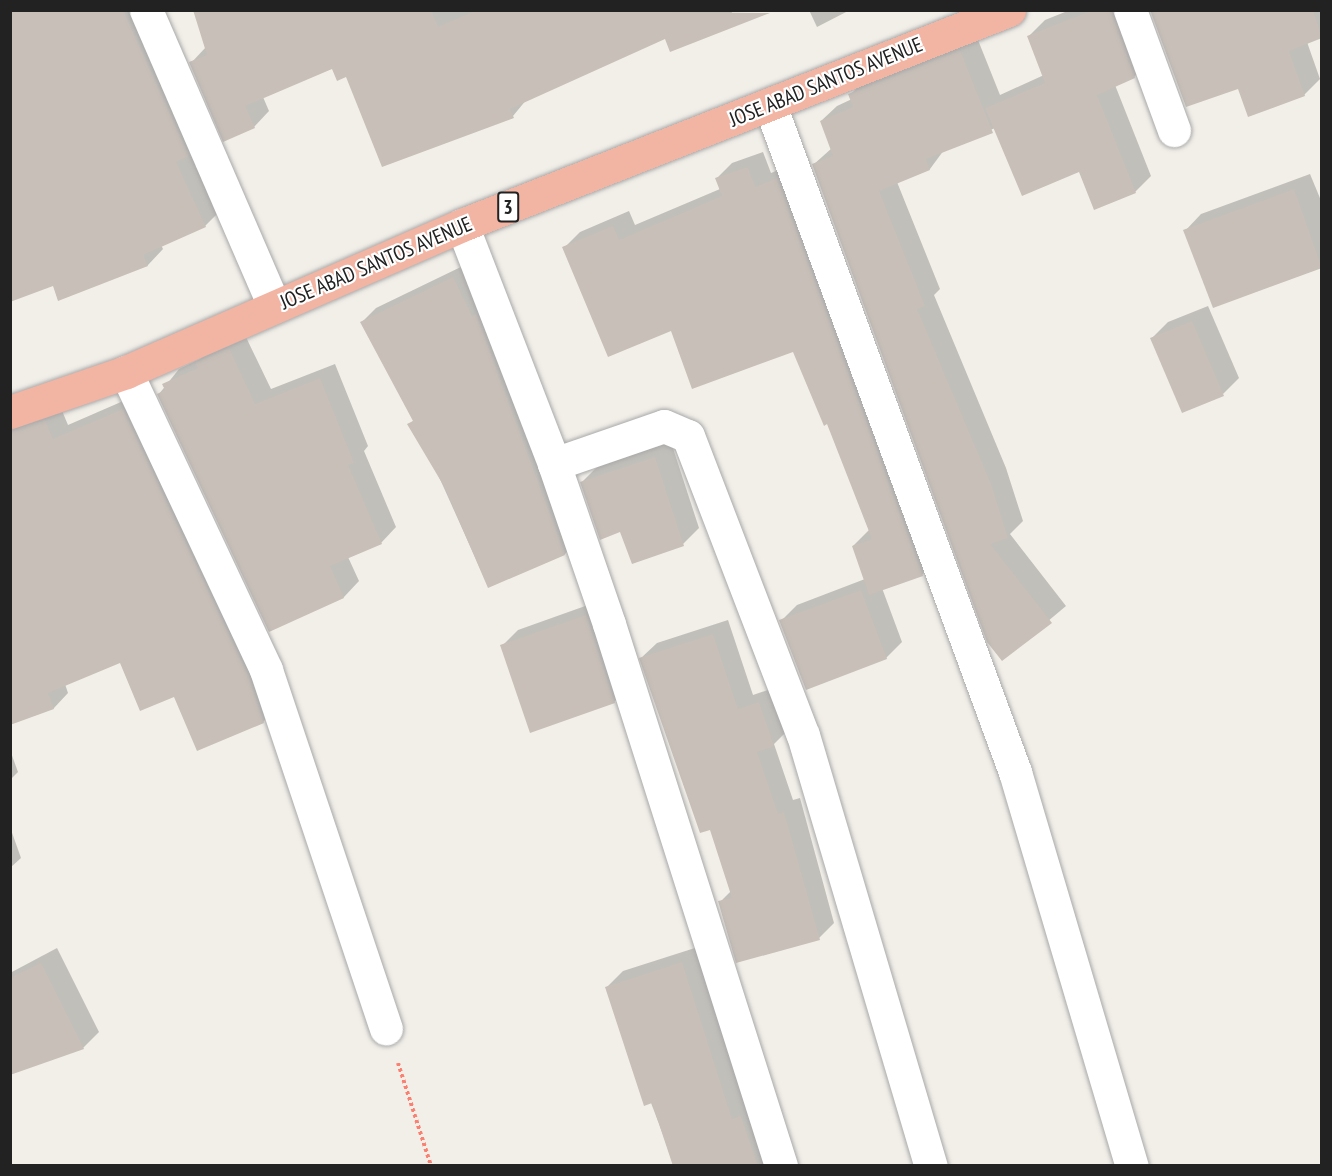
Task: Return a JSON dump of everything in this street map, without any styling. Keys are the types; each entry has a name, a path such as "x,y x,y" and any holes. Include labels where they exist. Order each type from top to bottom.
{"highway":[{"name":"JOSE ABAD SANTOS AVENUE","path":"10,412 126,372 462,225 770,105 996,13"}],"street":[{"path":"146,10 274,306"},
{"path":"1130,10 1174,130"},
{"path":"770,105 1015,772 1132,1166"},
{"path":"462,225 554,464 641,720 781,1166"},
{"path":"126,372 266,670 386,1028"},
{"path":"554,464 664,426 688,436 803,735 932,1166"}],"path":[{"path":"386,1028 431,1166"}],"building":[{"path":"10,10 123,10 189,156 176,162 206,227 143,255 148,266 58,301 53,286 10,302"},
{"path":"193,10 431,10 438,27 477,10 770,13 670,52 665,39 510,109 514,118 382,167 346,77 337,81 332,69 245,106 255,128 223,142 189,62 207,55"},
{"path":"1093,10 1112,10 1135,78 1097,95 1136,193 1094,210 1079,172 1022,196 985,108 1045,83 1027,36"},
{"path":"1150,10 1313,10 1322,38 1289,51 1305,96 1248,117 1238,89 1186,107"},
{"path":"960,50 993,133 926,159 930,170 879,191 925,306 917,309 991,484 1008,538 990,544 1052,623 1002,661 987,642 812,164 833,156 820,121 853,107 848,94"},
{"path":"748,167 755,187 777,178 923,576 869,595 852,546 872,539 827,424 824,426 793,352 692,389 671,331 608,357 562,247 613,226 619,240 722,196 715,178"},
{"path":"1294,189 1322,268 1213,308 1183,230"},
{"path":"453,277 472,316 476,314 565,555 488,588 445,488 407,424 413,421 360,322"},
{"path":"1192,321 1224,396 1182,413 1150,338"},
{"path":"229,348 255,404 320,378 354,463 348,465 382,544 330,566 344,598 269,632 157,394 165,390 162,384 198,368 195,362"},
{"path":"123,409 249,677 264,723 197,751 174,697 140,711 120,663 48,693 54,709 10,725 10,430 45,420 53,439"},
{"path":"655,457 684,546 632,564 620,532 600,540 580,482"},
{"path":"861,590 887,659 806,690 779,620"},
{"path":"586,615 615,703 530,733 500,645"},
{"path":"713,634 738,709 759,702 774,746 757,752 778,814 784,812 820,940 736,963 718,901 732,898 710,830 700,833 639,658"},
{"path":"682,962 732,1119 741,1116 758,1166 673,1166 652,1103 644,1106 605,987"},
{"path":"41,963 84,1049 10,1075 10,978"}]}
